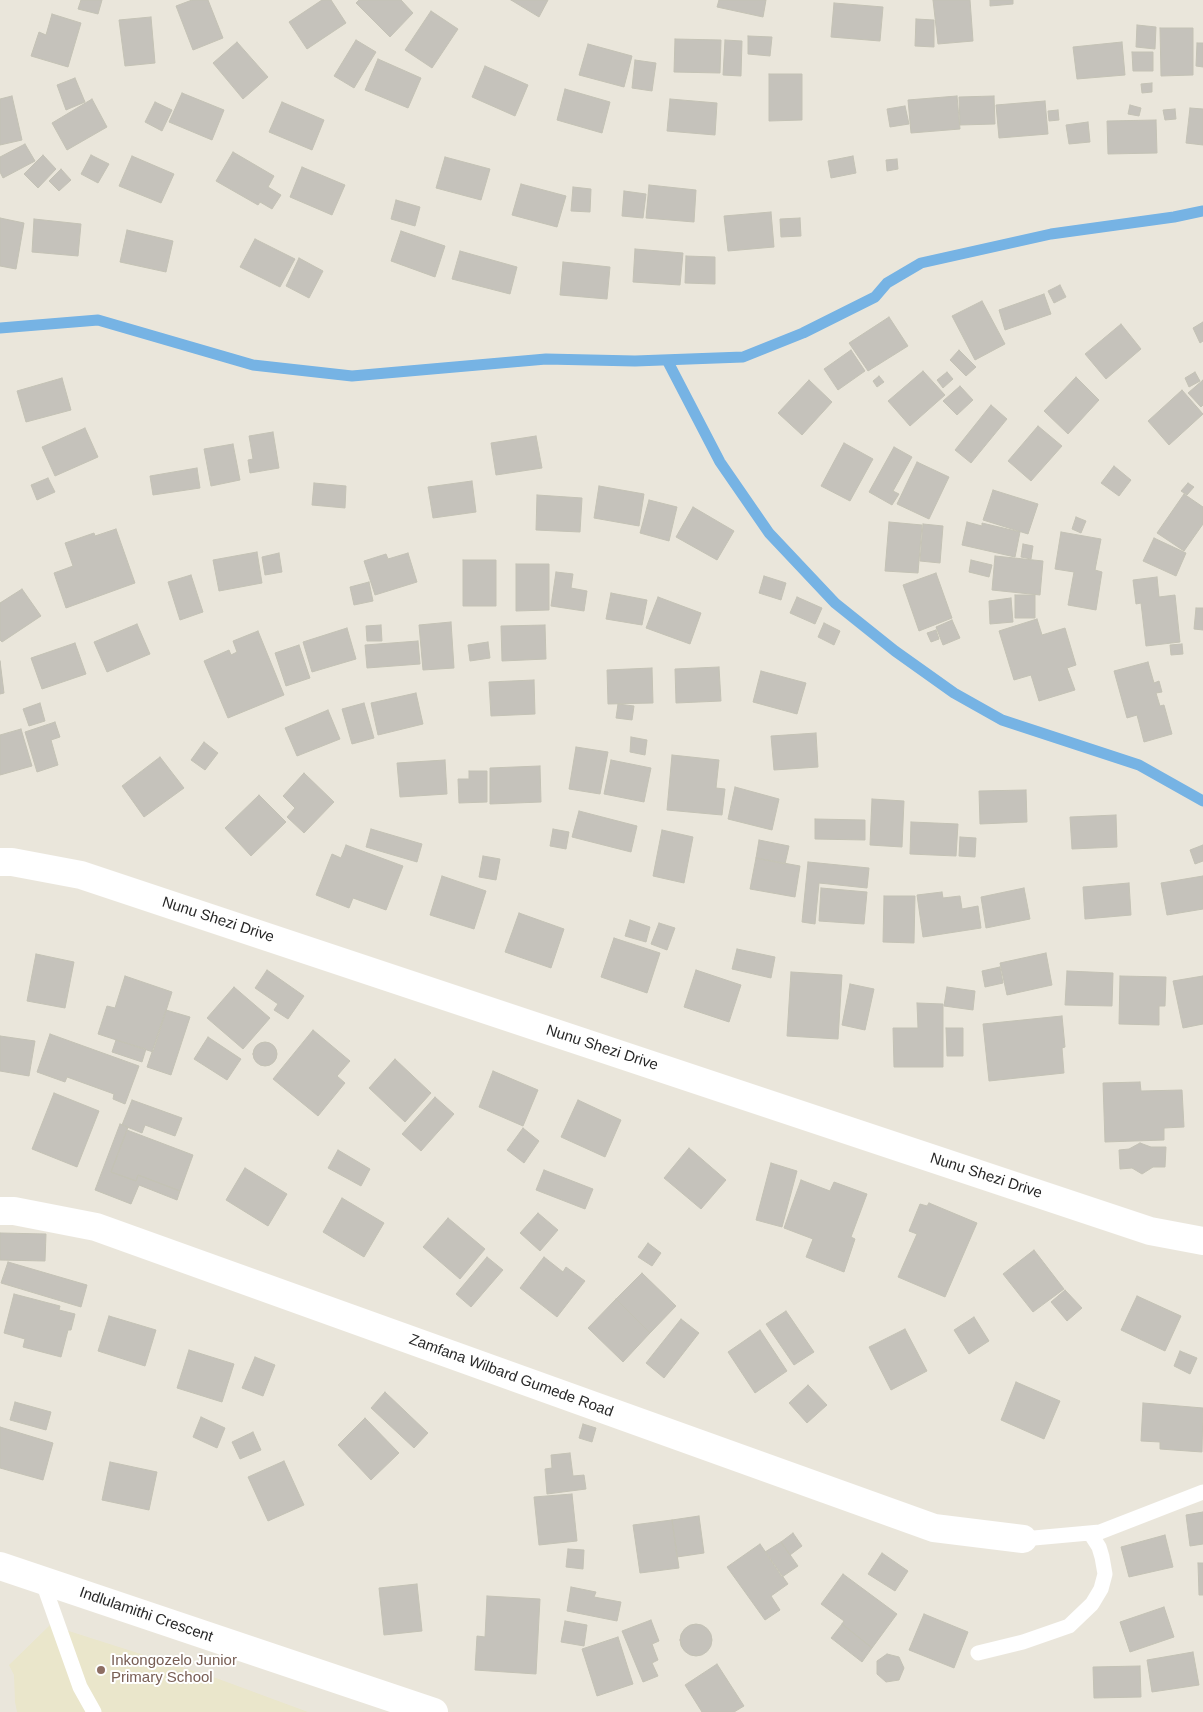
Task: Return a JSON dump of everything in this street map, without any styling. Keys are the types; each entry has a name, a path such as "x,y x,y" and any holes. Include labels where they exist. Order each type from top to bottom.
{"street":[{"name":"Nunu Shezi Drive","path":"0,862 12,862 81,875 1150,1231 1203,1241"},
{"name":"Zamfana Wilbard Gumede Road","path":"0,1210 96,1227 934,1528 1023,1540"},
{"name":"Indlulamithi Crescent","path":"0,1566 434,1712"}],"lane":[{"path":"1023,1540 1100,1532 1203,1492"},
{"path":"978,1653 1022,1642 1069,1626 1092,1604 1101,1589 1105,1574 1100,1552 1090,1534"},
{"path":"42,1580 80,1687 94,1712"}],"shaded area":[{"name":"Inkongozelo Junior Primary School","path":"50,1625 216,1678 308,1712 17,1712 14,1675 9,1665"}],"building":[{"path":"81,0 102,0 98,14 78,9"},
{"path":"192,0 208,0 223,38 193,50 176,6"},
{"path":"322,0 331,0 346,23 307,49 289,22"},
{"path":"359,0 401,0 413,13 390,37 356,3"},
{"path":"511,0 548,0 539,17"},
{"path":"719,0 766,0 763,17 717,7"},
{"path":"933,0 970,0 973,41 938,44"},
{"path":"990,0 1013,0 1013,4 990,6"},
{"path":"834,3 883,7 880,41 831,37"},
{"path":"431,11 458,29 432,68 405,50"},
{"path":"52,14 81,23 68,67 31,56 39,32 46,35"},
{"path":"151,17 155,63 125,66 119,20"},
{"path":"916,19 934,20 934,47 915,46"},
{"path":"1137,25 1156,27 1155,49 1136,47"},
{"path":"1160,28 1193,28 1193,75 1161,76"},
{"path":"748,36 772,37 770,56 748,54"},
{"path":"675,39 721,40 720,73 674,72"},
{"path":"356,40 376,52 354,88 334,76"},
{"path":"725,40 742,41 741,76 723,75"},
{"path":"237,42 268,77 243,99 213,63"},
{"path":"1122,42 1125,75 1077,79 1073,47"},
{"path":"1197,43 1203,43 1203,67 1196,66"},
{"path":"588,44 632,56 624,87 579,75"},
{"path":"1132,52 1153,52 1153,71 1133,71"},
{"path":"378,59 421,78 408,108 365,90"},
{"path":"635,60 656,63 652,91 632,88"},
{"path":"485,66 528,85 515,116 472,97"},
{"path":"769,74 802,74 802,120 769,121"},
{"path":"75,78 85,102 66,110 57,85"},
{"path":"1152,83 1152,92 1142,93 1141,84"},
{"path":"565,89 610,102 602,133 557,120"},
{"path":"182,93 224,110 212,140 169,122"},
{"path":"12,96 22,140 0,145 0,99"},
{"path":"957,96 960,129 911,133 908,100"},
{"path":"994,96 995,124 960,125 959,97"},
{"path":"92,99 107,127 67,150 52,123"},
{"path":"670,99 717,103 715,135 667,131"},
{"path":"1045,101 1048,134 999,138 996,105"},
{"path":"155,102 172,110 162,131 145,122"},
{"path":"282,102 324,120 312,150 269,132"},
{"path":"1130,105 1141,108 1139,116 1128,114"},
{"path":"905,106 909,124 890,127 887,109"},
{"path":"1190,108 1203,109 1203,145 1186,143"},
{"path":"1175,109 1176,119 1165,120 1163,110"},
{"path":"1058,110 1059,120 1049,121 1048,111"},
{"path":"1156,120 1157,153 1108,154 1107,121"},
{"path":"1088,122 1090,142 1069,144 1066,125"},
{"path":"25,144 35,161 3,178 0,172 0,157"},
{"path":"233,152 274,176 268,187 281,195 272,209 260,202 258,205 216,181"},
{"path":"43,155 56,169 38,188 24,174"},
{"path":"91,155 109,164 98,183 81,174"},
{"path":"132,156 174,174 161,203 119,186"},
{"path":"853,156 856,173 831,178 828,161"},
{"path":"445,157 490,169 481,200 436,188"},
{"path":"897,159 898,169 887,171 886,160"},
{"path":"302,167 345,185 332,215 290,197"},
{"path":"61,169 71,180 59,191 49,181"},
{"path":"521,184 566,196 557,227 512,215"},
{"path":"649,185 696,190 694,222 646,218"},
{"path":"573,187 591,189 590,212 571,211"},
{"path":"624,191 646,194 643,218 622,216"},
{"path":"396,200 420,207 415,226 391,219"},
{"path":"771,212 774,247 728,251 724,216"},
{"path":"0,218 24,223 16,269 0,266"},
{"path":"800,218 801,236 781,237 780,219"},
{"path":"34,219 81,224 78,256 32,252"},
{"path":"127,230 173,241 166,272 120,262"},
{"path":"401,231 445,246 435,277 391,261"},
{"path":"255,239 295,259 280,287 240,267"},
{"path":"635,249 683,253 680,285 633,282"},
{"path":"460,251 517,267 510,294 452,279"},
{"path":"686,256 715,257 715,284 685,283"},
{"path":"299,258 323,271 309,298 286,286"},
{"path":"563,262 610,267 607,299 560,295"},
{"path":"1060,285 1066,297 1054,303 1048,291"},
{"path":"1044,294 1051,314 1005,330 999,310"},
{"path":"982,301 1005,344 975,360 952,316"},
{"path":"889,317 908,346 868,371 849,343"},
{"path":"1203,322 1203,341 1200,343 1193,328"},
{"path":"1121,324 1141,349 1106,379 1085,354"},
{"path":"851,350 865,371 838,390 824,369"},
{"path":"959,350 976,367 966,376 950,360"},
{"path":"923,371 945,395 910,426 888,401"},
{"path":"947,372 953,379 943,388 937,380"},
{"path":"1195,372 1200,381 1189,387 1185,378"},
{"path":"879,376 884,382 877,387 873,381"},
{"path":"1076,377 1099,400 1068,434 1044,411"},
{"path":"62,378 71,410 26,422 17,391"},
{"path":"809,380 832,402 802,435 778,413"},
{"path":"1203,380 1203,405 1201,407 1188,393"},
{"path":"960,386 973,400 957,415 943,401"},
{"path":"1182,390 1203,414 1169,445 1148,421"},
{"path":"991,405 1007,419 971,463 955,450"},
{"path":"1038,426 1062,446 1031,481 1008,461"},
{"path":"85,428 98,457 55,476 42,447"},
{"path":"273,432 279,468 250,473 248,460 253,459 249,436"},
{"path":"536,436 542,468 496,475 491,443"},
{"path":"844,443 873,459 850,501 821,486"},
{"path":"233,444 240,480 211,486 204,449"},
{"path":"894,447 912,457 893,491 899,494 892,505 869,492"},
{"path":"917,462 949,477 929,519 897,504"},
{"path":"1114,466 1131,480 1119,496 1101,483"},
{"path":"197,468 200,488 153,495 150,476"},
{"path":"48,478 55,492 37,500 31,485"},
{"path":"472,481 476,512 433,518 428,487"},
{"path":"314,483 346,486 345,508 312,505"},
{"path":"1188,483 1194,487 1187,495 1181,491"},
{"path":"599,486 644,494 639,526 594,518"},
{"path":"993,490 1038,504 1028,534 983,520"},
{"path":"1184,494 1203,507 1203,524 1184,551 1157,533"},
{"path":"537,495 582,498 580,532 536,530"},
{"path":"649,500 677,507 669,541 640,533"},
{"path":"693,507 734,531 717,560 676,537"},
{"path":"1076,517 1086,521 1081,533 1072,529"},
{"path":"889,522 922,525 918,573 885,571"},
{"path":"967,522 982,526 982,523 1020,532 1015,557 962,545"},
{"path":"923,524 943,526 940,563 920,561"},
{"path":"116,529 135,583 66,608 54,573 73,566 65,543 94,533 95,536"},
{"path":"1061,532 1101,539 1095,570 1102,572 1096,610 1068,605 1074,572 1055,569"},
{"path":"1154,538 1186,553 1176,576 1143,561"},
{"path":"1023,544 1033,546 1031,559 1021,557"},
{"path":"257,552 262,583 219,591 213,560"},
{"path":"279,553 282,572 265,575 262,557"},
{"path":"408,553 417,582 375,595 364,561 386,554 388,559"},
{"path":"995,556 1043,561 1040,595 992,590"},
{"path":"463,560 496,560 496,606 463,606"},
{"path":"971,560 992,565 989,577 969,572"},
{"path":"516,564 549,564 549,610 516,611"},
{"path":"556,572 573,574 571,588 587,591 584,611 551,606"},
{"path":"936,573 952,618 919,631 903,585"},
{"path":"191,575 203,612 180,620 168,582"},
{"path":"764,576 786,583 781,600 759,593"},
{"path":"1157,577 1159,597 1175,595 1180,642 1146,646 1141,603 1136,604 1133,580"},
{"path":"369,582 373,601 354,605 350,587"},
{"path":"22,589 41,616 2,642 0,640 0,603"},
{"path":"611,593 647,600 642,625 606,619"},
{"path":"1015,595 1035,595 1035,618 1015,618"},
{"path":"658,597 701,613 690,644 646,628"},
{"path":"797,597 822,608 815,624 790,613"},
{"path":"1011,598 1013,622 990,624 989,601"},
{"path":"1196,608 1203,608 1203,630 1194,629"},
{"path":"1037,619 1042,635 1065,628 1076,665 1067,668 1075,690 1039,701 1031,675 1014,680 999,631"},
{"path":"952,620 960,638 943,645 936,627"},
{"path":"451,622 454,668 423,670 419,625"},
{"path":"824,623 840,631 834,645 818,637"},
{"path":"137,624 150,654 107,672 94,642"},
{"path":"381,625 382,641 367,641 366,626"},
{"path":"545,625 546,659 502,661 501,626"},
{"path":"347,628 356,659 312,672 303,642"},
{"path":"936,630 939,639 931,642 927,633"},
{"path":"258,631 284,695 228,718 204,661 229,650 231,655 237,652 233,641"},
{"path":"418,641 420,664 367,668 365,645"},
{"path":"488,642 490,658 470,661 468,645"},
{"path":"75,643 86,674 42,689 31,658"},
{"path":"1182,644 1183,654 1171,655 1170,645"},
{"path":"299,645 310,678 286,686 275,653"},
{"path":"0,661 4,693 0,694"},
{"path":"1148,662 1154,683 1159,681 1162,692 1156,693 1160,706 1164,705 1172,734 1144,742 1137,715 1127,718 1114,671"},
{"path":"719,667 721,701 676,703 675,669"},
{"path":"652,668 653,703 608,704 607,670"},
{"path":"761,671 806,683 797,714 753,702"},
{"path":"534,680 535,714 491,716 489,682"},
{"path":"416,693 423,724 378,735 371,703"},
{"path":"40,703 45,721 29,726 23,709"},
{"path":"364,703 374,738 352,744 342,709"},
{"path":"618,704 634,706 632,720 616,718"},
{"path":"328,710 340,739 297,756 285,728"},
{"path":"55,722 60,737 51,740 58,765 37,772 25,732"},
{"path":"21,729 32,766 0,775 0,735"},
{"path":"816,733 818,767 774,770 771,736"},
{"path":"631,737 647,740 645,755 630,752"},
{"path":"204,742 218,753 205,770 191,760"},
{"path":"576,747 608,752 600,794 569,789"},
{"path":"672,755 719,760 716,788 725,789 722,815 667,810"},
{"path":"160,757 184,788 144,817 122,786"},
{"path":"445,760 447,794 400,797 397,763"},
{"path":"611,760 651,768 644,802 604,794"},
{"path":"540,766 541,802 490,804 490,768"},
{"path":"469,771 487,771 487,802 459,803 458,779 469,779"},
{"path":"304,773 334,802 304,833 287,817 295,808 283,796"},
{"path":"735,787 779,799 772,830 728,819"},
{"path":"1026,790 1027,822 980,824 979,791"},
{"path":"259,795 286,822 251,856 225,828"},
{"path":"872,799 904,801 902,847 870,845"},
{"path":"579,811 637,826 631,852 572,837"},
{"path":"1116,815 1117,847 1072,849 1070,817"},
{"path":"815,819 865,820 865,840 815,839"},
{"path":"911,822 958,824 956,856 910,854"},
{"path":"371,829 422,844 417,862 366,847"},
{"path":"553,829 569,832 566,849 550,846"},
{"path":"662,830 693,837 684,883 653,876"},
{"path":"960,837 976,838 975,857 959,856"},
{"path":"759,840 789,846 785,864 756,858"},
{"path":"346,845 403,866 386,910 353,898 349,908 316,895 332,854 341,858"},
{"path":"1203,845 1203,861 1195,864 1190,850"},
{"path":"483,856 500,859 496,880 479,877"},
{"path":"756,858 800,866 795,897 750,889"},
{"path":"808,862 869,868 867,888 819,883 815,924 802,922"},
{"path":"442,876 486,891 474,929 430,915"},
{"path":"1203,876 1203,909 1167,915 1161,883"},
{"path":"1129,883 1131,915 1085,919 1083,887"},
{"path":"821,888 867,892 864,924 819,921"},
{"path":"1024,888 1030,919 986,928 981,897"},
{"path":"942,892 943,898 960,896 962,909 978,906 981,928 923,937 917,895"},
{"path":"884,896 915,896 914,943 883,942"},
{"path":"519,913 564,929 551,968 505,952"},
{"path":"630,920 650,927 646,942 625,936"},
{"path":"659,923 675,928 667,950 651,944"},
{"path":"614,938 660,953 647,993 601,977"},
{"path":"737,949 775,957 771,978 732,969"},
{"path":"1046,953 1052,985 1007,995 1000,963"},
{"path":"36,954 74,962 65,1008 27,1001"},
{"path":"1000,967 1003,983 985,987 982,971"},
{"path":"267,970 304,996 288,1019 274,1010 278,1004 255,988"},
{"path":"696,970 741,985 729,1022 684,1007"},
{"path":"1067,971 1113,973 1112,1006 1065,1005"},
{"path":"791,972 842,975 838,1039 787,1036"},
{"path":"125,976 172,992 153,1052 98,1034 107,1006 115,1008"},
{"path":"1120,976 1166,977 1165,1006 1159,1006 1159,1025 1119,1024"},
{"path":"1203,976 1203,1024 1183,1028 1173,981"},
{"path":"850,984 874,989 865,1030 842,1025"},
{"path":"234,987 270,1018 243,1049 207,1018"},
{"path":"947,987 975,991 973,1010 944,1006"},
{"path":"917,1003 943,1004 943,1067 894,1067 893,1028 918,1028"},
{"path":"166,1010 190,1017 171,1075 147,1067"},
{"path":"1062,1016 1065,1047 1062,1048 1064,1073 989,1081 983,1024"},
{"path":"946,1028 963,1028 963,1056 947,1056"},
{"path":"313,1030 350,1061 337,1076 345,1083 318,1116 273,1079"},
{"path":"50,1034 139,1066 125,1104 113,1099 114,1094 67,1077 65,1082 37,1072"},
{"path":"0,1036 35,1041 29,1076 0,1071"},
{"path":"208,1037 241,1059 227,1080 194,1059"},
{"path":"116,1040 146,1049 142,1062 112,1052"},
{"path":"265,1042 274,1045 277,1054 274,1063 265,1066 256,1063 253,1054 256,1045"},
{"path":"395,1059 431,1093 405,1122 369,1088"},
{"path":"493,1071 538,1090 523,1126 479,1107"},
{"path":"1140,1082 1141,1091 1182,1090 1184,1127 1164,1128 1164,1140 1105,1142 1103,1083"},
{"path":"54,1093 99,1111 77,1167 32,1149"},
{"path":"435,1097 454,1114 421,1151 402,1134"},
{"path":"132,1100 182,1118 175,1136 145,1125 142,1133 122,1125"},
{"path":"578,1100 621,1120 605,1157 561,1137"},
{"path":"120,1124 128,1127 111,1172 136,1181 138,1175 180,1191 177,1200 139,1185 131,1204 95,1190"},
{"path":"523,1128 539,1141 524,1163 507,1150"},
{"path":"127,1130 193,1155 180,1191 138,1175 136,1181 111,1172"},
{"path":"1140,1143 1151,1147 1166,1147 1165,1167 1153,1167 1142,1174 1132,1168 1120,1169 1119,1150 1129,1149"},
{"path":"689,1148 726,1180 701,1209 664,1178"},
{"path":"338,1150 370,1169 361,1186 328,1168"},
{"path":"771,1163 797,1171 782,1227 756,1220"},
{"path":"245,1168 287,1194 268,1226 226,1200"},
{"path":"544,1170 593,1189 585,1209 536,1190"},
{"path":"801,1180 830,1191 834,1182 867,1194 851,1237 855,1239 844,1272 806,1257 813,1239 784,1228"},
{"path":"342,1198 384,1223 364,1257 323,1232"},
{"path":"929,1203 977,1223 945,1297 898,1277 917,1234 909,1231 920,1204 927,1206"},
{"path":"538,1213 558,1230 540,1251 520,1233"},
{"path":"448,1218 485,1249 460,1279 423,1247"},
{"path":"0,1233 46,1234 45,1261 0,1260"},
{"path":"648,1243 661,1253 652,1266 638,1257"},
{"path":"1034,1250 1064,1289 1033,1312 1003,1274"},
{"path":"487,1257 503,1270 471,1307 456,1294"},
{"path":"544,1257 563,1272 566,1267 585,1281 557,1317 520,1288"},
{"path":"8,1262 87,1285 81,1307 1,1283"},
{"path":"642,1273 676,1306 650,1333 616,1299"},
{"path":"1065,1290 1082,1308 1067,1321 1051,1302"},
{"path":"14,1294 60,1306 59,1310 75,1314 71,1330 68,1330 61,1357 23,1347 25,1339 4,1333"},
{"path":"1137,1296 1181,1316 1165,1351 1121,1330"},
{"path":"616,1299 650,1333 623,1362 588,1328"},
{"path":"786,1311 814,1352 794,1365 766,1324"},
{"path":"109,1316 156,1330 145,1366 98,1351"},
{"path":"974,1317 989,1341 969,1354 954,1330"},
{"path":"681,1319 699,1333 664,1378 646,1363"},
{"path":"905,1329 927,1371 891,1390 869,1347"},
{"path":"760,1330 787,1371 755,1393 728,1352"},
{"path":"189,1350 234,1364 222,1402 177,1388"},
{"path":"1180,1351 1197,1358 1190,1374 1174,1366"},
{"path":"255,1357 275,1365 263,1396 242,1388"},
{"path":"1016,1382 1060,1401 1044,1439 1001,1420"},
{"path":"808,1385 827,1405 807,1423 789,1403"},
{"path":"385,1392 428,1433 414,1448 371,1408"},
{"path":"15,1402 51,1412 46,1430 10,1420"},
{"path":"1143,1403 1203,1408 1202,1452 1160,1449 1160,1442 1141,1441"},
{"path":"201,1417 225,1428 217,1448 193,1437"},
{"path":"365,1418 399,1453 371,1480 338,1445"},
{"path":"583,1424 596,1428 592,1442 579,1438"},
{"path":"0,1427 53,1443 43,1480 0,1468"},
{"path":"253,1432 261,1450 240,1459 232,1442"},
{"path":"570,1453 573,1476 584,1475 586,1489 547,1494 545,1469 552,1468 551,1455"},
{"path":"284,1461 304,1505 268,1521 248,1477"},
{"path":"110,1462 157,1472 149,1510 102,1500"},
{"path":"572,1494 577,1541 539,1545 534,1497"},
{"path":"1203,1512 1203,1544 1190,1546 1186,1515"},
{"path":"699,1516 704,1553 677,1557 672,1520"},
{"path":"672,1520 679,1568 640,1573 633,1525"},
{"path":"793,1533 802,1546 790,1555 781,1542"},
{"path":"1165,1535 1173,1567 1129,1577 1121,1547"},
{"path":"781,1542 798,1566 782,1577 765,1552"},
{"path":"760,1544 788,1584 771,1596 780,1610 765,1620 727,1567"},
{"path":"568,1549 584,1550 583,1569 566,1567"},
{"path":"882,1553 908,1571 895,1591 868,1574"},
{"path":"1198,1563 1203,1563 1203,1595 1199,1595"},
{"path":"843,1574 897,1614 872,1648 842,1624 844,1621 821,1604"},
{"path":"417,1584 422,1631 384,1635 379,1588"},
{"path":"571,1587 596,1592 594,1597 621,1602 617,1621 567,1611"},
{"path":"487,1596 540,1599 536,1674 475,1670 477,1636 485,1637"},
{"path":"1164,1607 1174,1637 1130,1652 1120,1622"},
{"path":"924,1614 968,1632 954,1668 909,1650"},
{"path":"651,1620 659,1641 652,1644 658,1660 652,1663 658,1676 643,1682 622,1631"},
{"path":"565,1621 587,1625 584,1646 561,1642"},
{"path":"696,1624 702,1625 707,1629 711,1634 711,1646 707,1651 702,1655 696,1656 690,1655 685,1651 681,1646 680,1640 681,1634 685,1629 690,1625"},
{"path":"842,1624 872,1648 862,1662 831,1638"},
{"path":"618,1637 633,1684 597,1696 582,1649"},
{"path":"1193,1652 1199,1685 1152,1692 1147,1660"},
{"path":"887,1654 899,1657 904,1668 899,1680 886,1682 877,1674 877,1661"},
{"path":"717,1664 744,1706 734,1712 702,1712 685,1685"},
{"path":"1140,1666 1141,1697 1094,1698 1093,1667"}],"waterway":[{"path":"0,328 98,320 253,365 352,376 546,359 635,361 743,357 803,333 875,297 887,283 921,263 1051,234 1174,217 1203,211"},
{"path":"667,360 720,462 769,533 835,603 895,651 954,693 1002,720 1139,765 1203,801"}],"place":[{"name":"Inkongozelo Junior Primary School","path":"101,1670"}]}
